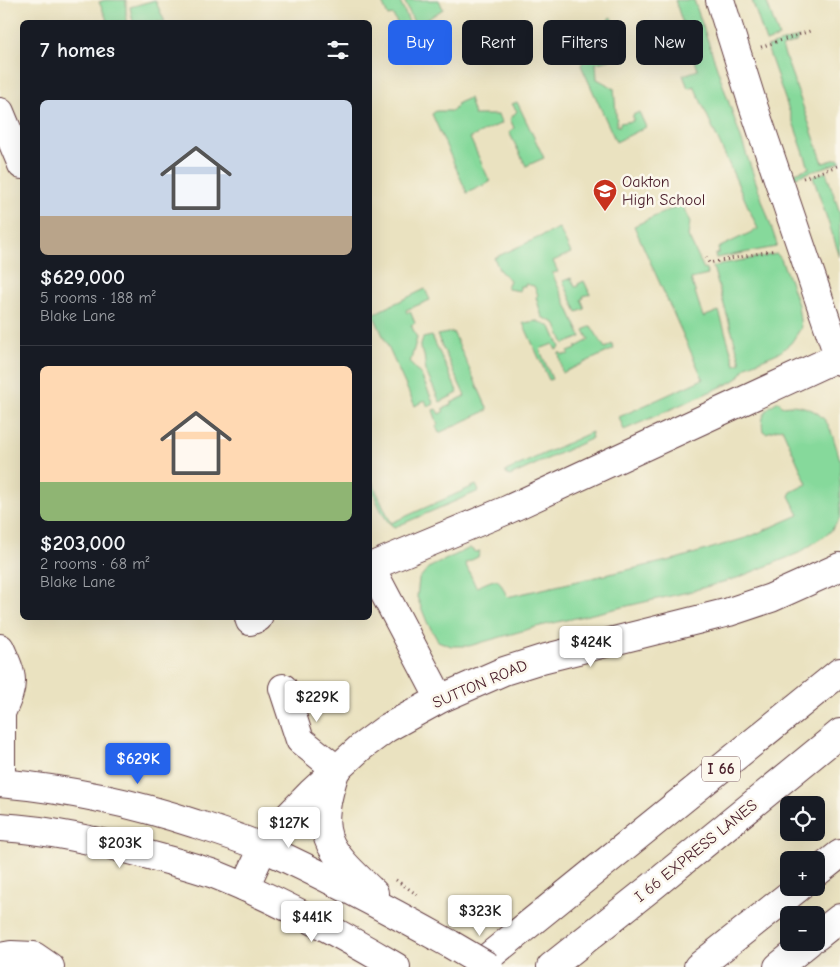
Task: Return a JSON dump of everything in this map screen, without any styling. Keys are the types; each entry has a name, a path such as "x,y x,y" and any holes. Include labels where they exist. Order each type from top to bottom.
{"main road":[{"path":"372,566 507,510 840,358 720,0"},
{"path":"0,112 20,160"},
{"name":"SUTTON ROAD","path":"245,888 263,848 279,826 336,769 360,748 388,728 440,699 504,671 542,659 729,612 771,598 840,567"},
{"path":"372,571 440,699"},
{"path":"0,648 11,672 11,690 1,713 1,783 88,795 154,810 229,834 341,885 450,944 488,967"},
{"name":"I 66","path":"476,967 840,672"},
{"path":"283,688 300,740 336,769 324,812 324,829 331,847 356,877 395,914"},
{"name":"I 66 EXPRESS LANES","path":"551,967 840,733"},
{"path":"0,827 25,828 74,836 213,874 302,914 396,967"},
{"path":"825,866 840,854"},
{"path":"698,967 788,896"},
{"path":"825,930 840,918"},
{"path":"778,967 798,951"},
{"path":"0,957 11,955 34,956 50,967"}],"path":[{"path":"737,55 810,31"},
{"path":"706,256 709,263 784,249"},
{"path":"391,876 422,898"}],"green space":[{"path":"105,0 126,0 126,20 107,20 99,2"},
{"path":"155,0 164,20 133,20 130,7"},
{"path":"381,0 399,0 408,20 396,20 393,15 388,16"},
{"path":"404,0 439,0 443,9 426,20 413,20"},
{"path":"675,0 694,0 701,20 682,20"},
{"path":"752,0 766,0 779,37 766,42"},
{"path":"703,26 777,244 776,247 716,258 715,255 719,253 718,248 758,229 694,86 688,88 683,75 698,70 696,65 703,65"},
{"path":"799,37 796,42 782,47 823,163 837,159 840,162 793,178 795,173 809,168 767,47"},
{"path":"581,65 596,65 597,79 614,88 617,126 620,126 620,123 633,121 633,115 639,112 646,127 616,142"},
{"path":"469,98 474,115 498,115 502,123 470,138 490,182 467,193 432,114 436,111 453,111 458,103"},
{"path":"517,102 544,158 526,166 509,132 514,128 510,119 517,111 512,104"},
{"path":"826,172 840,213 840,257 813,177"},
{"path":"682,204 690,222 688,236 708,275 691,279 703,317 719,311 735,365 741,363 713,267 777,254 781,259 798,305 801,328 791,343 780,352 747,366 738,378 732,382 624,430 619,417 703,379 634,226"},
{"path":"559,228 571,253 553,261 558,272 552,273 581,337 564,344 555,323 542,317 536,297 538,295 534,286 525,284 525,286 520,286 520,291 508,289 510,280 500,271 494,258"},
{"path":"571,278 575,287 584,281 590,294 583,296 584,298 581,299 585,309 577,312 563,281"},
{"path":"425,289 430,300 406,310 407,313 410,311 415,323 411,325 417,338 410,363 421,375 434,404 428,407 425,400 415,406 373,314"},
{"path":"537,321 551,327 560,347 556,350 553,344 540,350 552,379 549,380 523,323"},
{"path":"591,326 605,348 612,344 614,349 562,373 559,353 563,355 569,354 568,352 589,340 584,330"},
{"path":"453,332 488,410 439,433 433,410 436,409 439,414 444,411 442,409 465,396 437,335"},
{"path":"432,336 458,393 440,402 426,372 424,355 420,349 423,338"},
{"path":"779,401 782,406 794,405 812,410 823,418 830,430 840,460 840,519 829,533 799,553 737,578 688,592 536,627 469,646 451,646 438,641 427,622 417,597 419,579 428,568 470,548 475,552 480,551 478,557 465,563 476,587 496,580 501,584 507,597 676,559 749,537 799,515 789,496 791,492 807,484 782,428 766,433 763,431 762,426 763,416 767,409"},
{"path":"592,432 591,439 510,476 506,474 506,471"},
{"path":"372,481 391,523 476,485 479,491 395,527 386,519 382,513 375,497"}],"place":[{"name":"Oakton High School","path":"605,212"}]}
